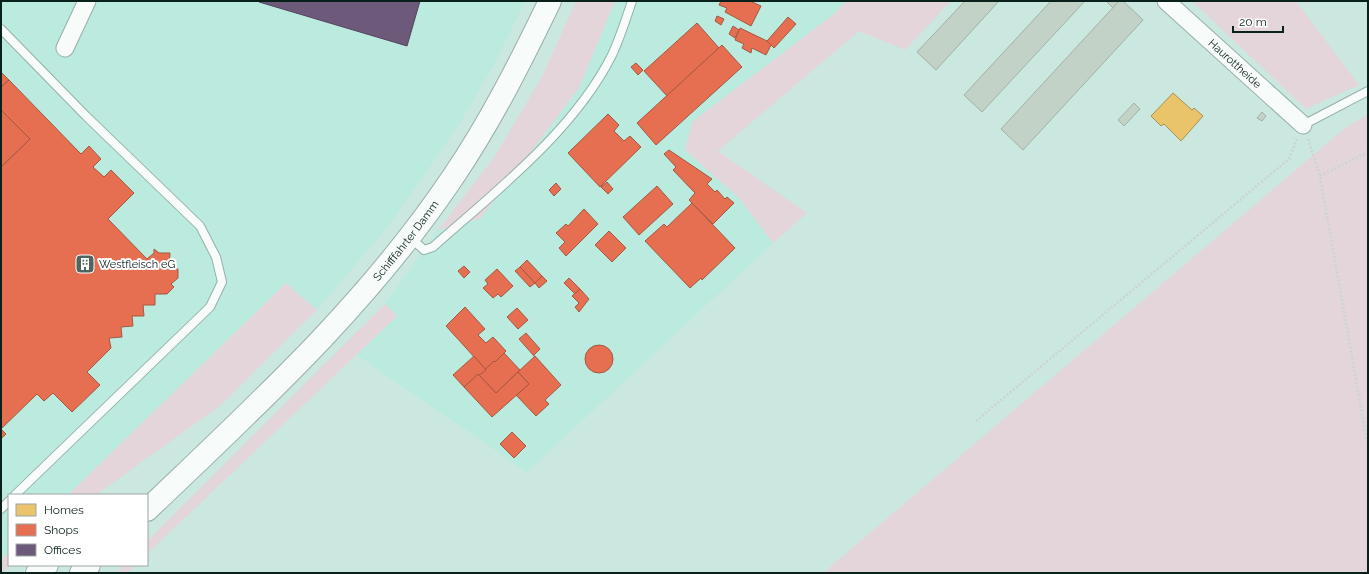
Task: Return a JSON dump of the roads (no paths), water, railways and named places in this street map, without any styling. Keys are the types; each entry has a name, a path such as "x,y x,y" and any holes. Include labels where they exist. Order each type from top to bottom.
{"main road":[{"name":"Schifffahrter Damm","path":"148,509 246,418 331,331 373,284 410,237 453,177 493,114 550,1"},
{"name":"Schifffahrter Damm","path":"143,494 215,446"},
{"path":"37,573 46,566"}],"street":[{"path":"65,48 87,1"},
{"name":"Haurottheide","path":"1166,1 1303,125"}],"lane":[{"path":"410,237 424,250 433,247 552,139 578,107 612,55 632,1"},
{"path":"1,29 86,116 200,226 216,257 222,282 210,307 16,494"},
{"path":"1303,125 1368,91"}],"place":[{"name":"Westfleisch eG","path":"85,264"}]}
